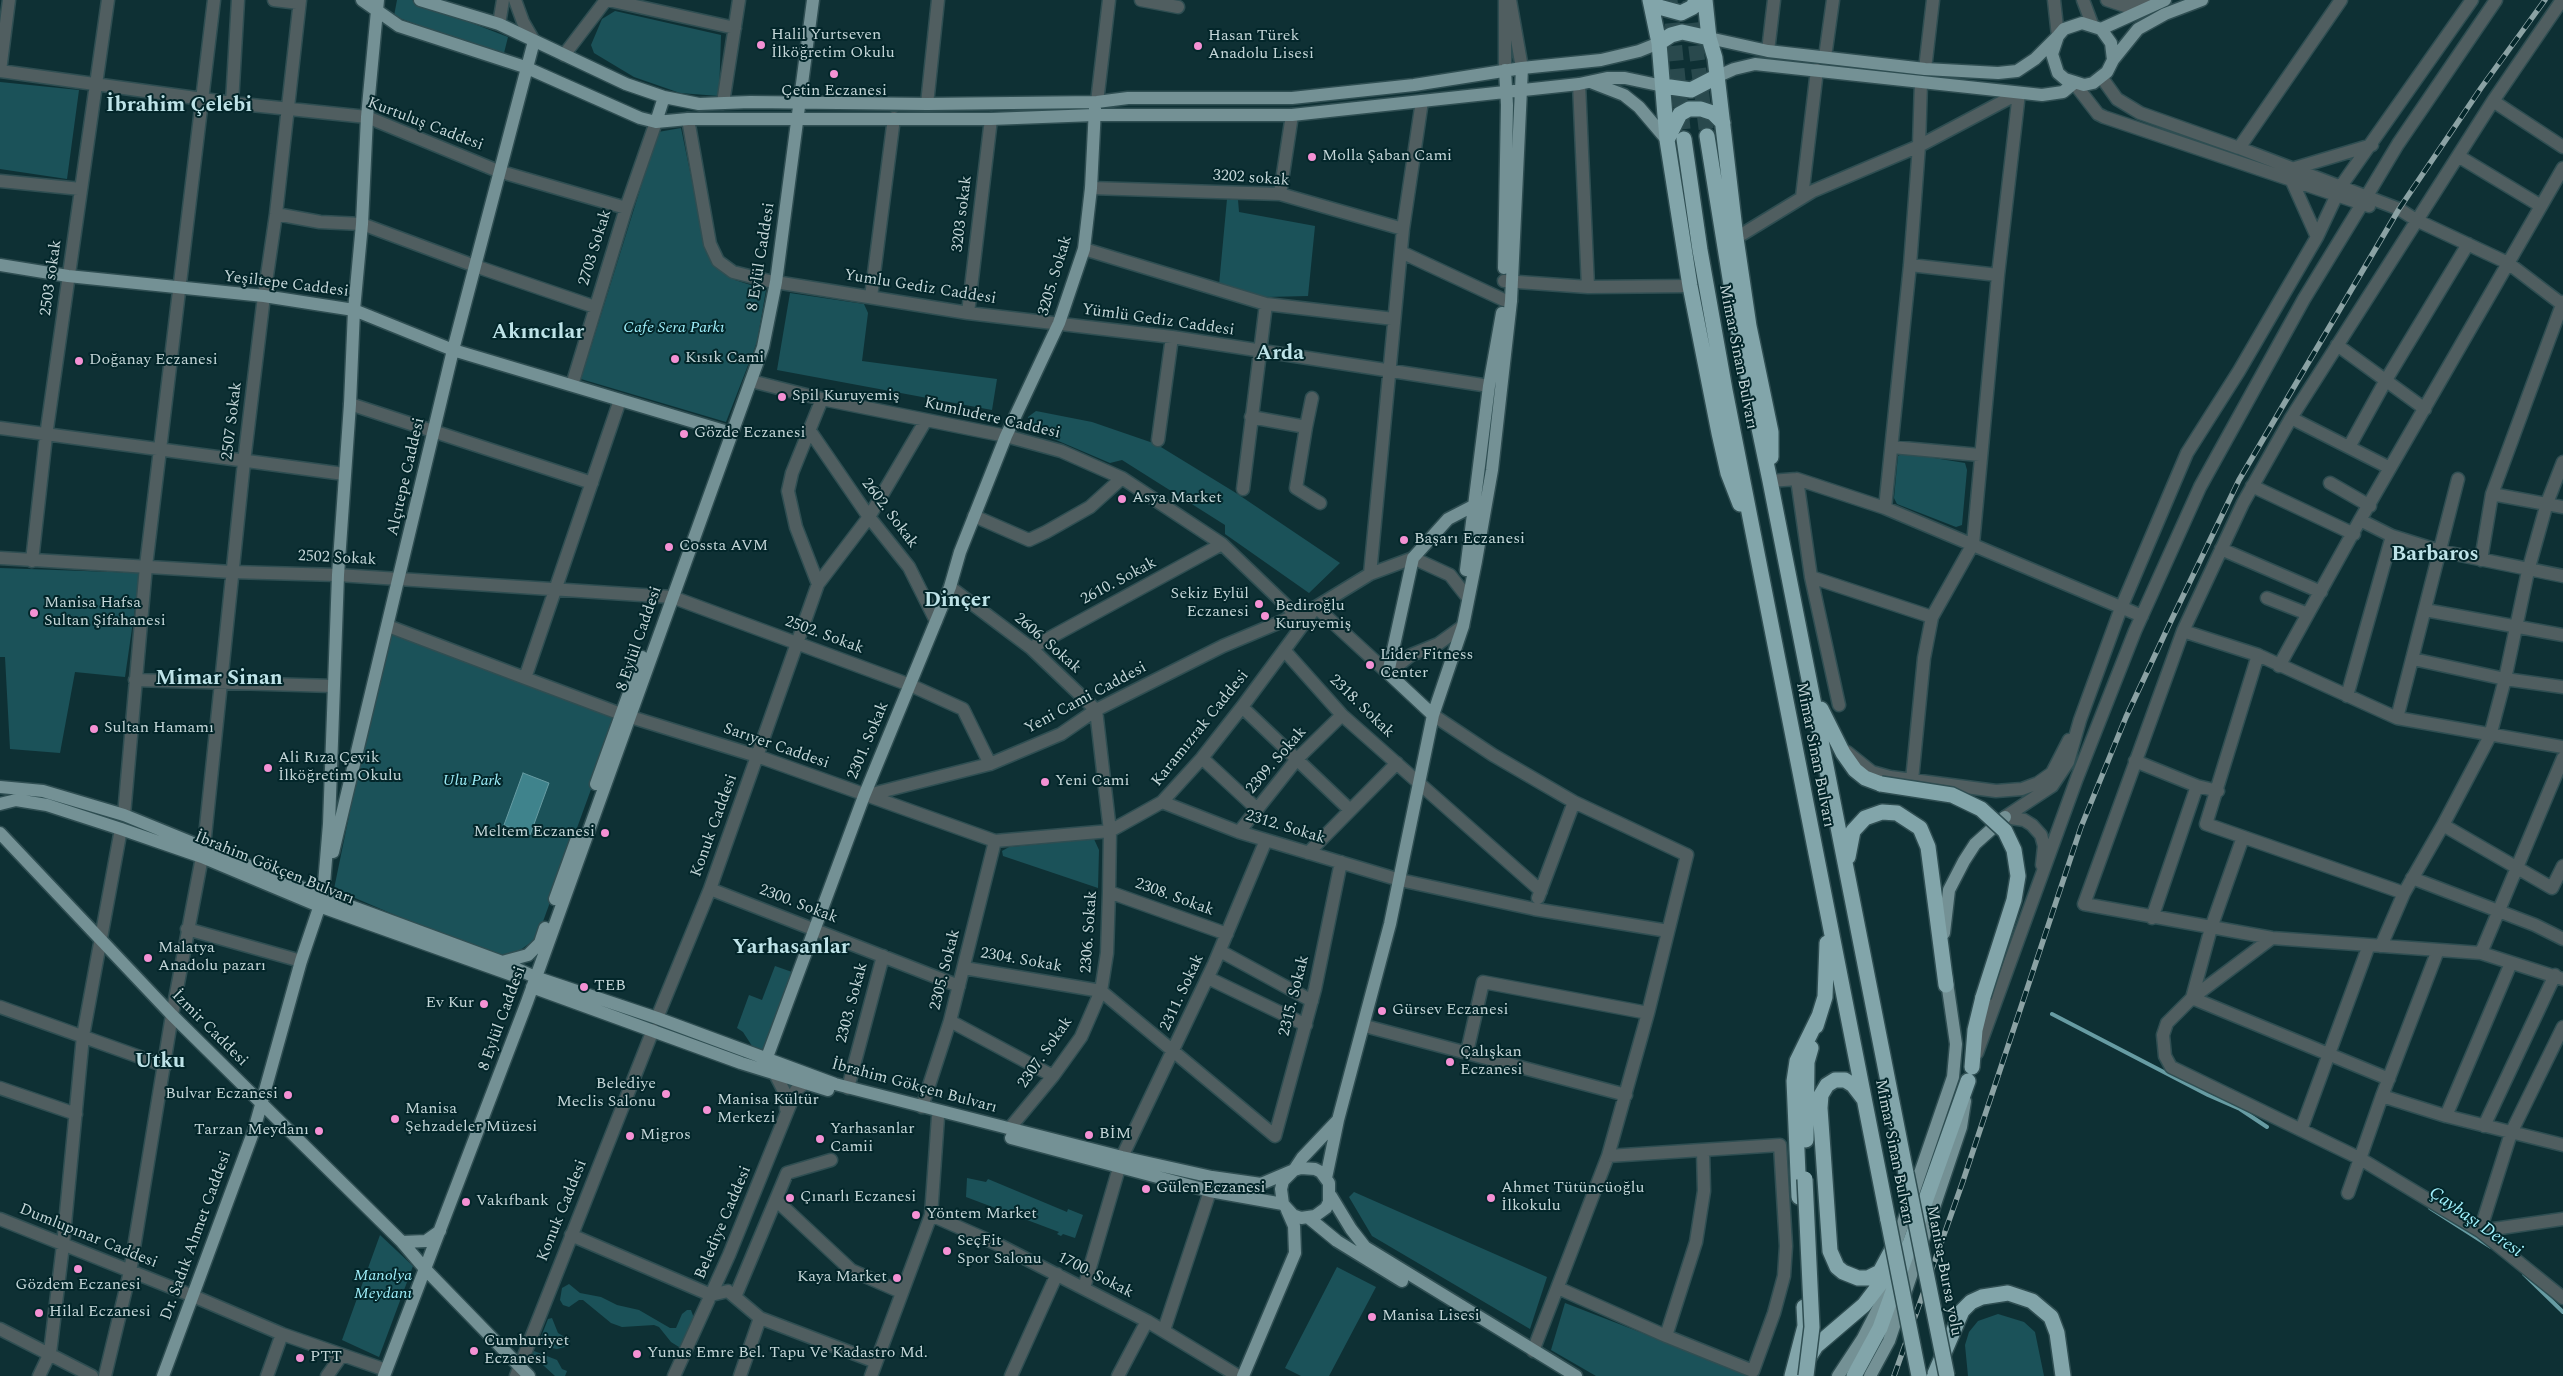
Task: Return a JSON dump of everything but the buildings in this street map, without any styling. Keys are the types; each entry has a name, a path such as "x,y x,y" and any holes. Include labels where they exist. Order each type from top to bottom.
{"highway":[{"path":"1651,0 1659,7 1681,14 1693,7 1696,0"},
{"path":"1651,0 1659,43 1668,140 1690,286 1728,473 1754,538"},
{"path":"1704,0 1723,123 1736,238 1749,326 1771,432 1770,481"},
{"path":"1659,43 1671,35 1682,32 1709,38"},
{"path":"1663,86 1691,90 1716,77"},
{"path":"1668,140 1672,125 1680,114 1689,108 1713,113 1723,123"},
{"path":"1707,136 1738,328 1807,670 1834,737 1855,770 1865,778 1881,784 1952,795 1967,801 1995,820 2014,850 2018,876 2014,900 1982,997 1975,1030 1970,1074 1880,1328 1854,1376"},
{"name":"Mimar Sinan Bulvarı","path":"1684,139 1700,250 1754,538 1919,1376"},
{"name":"Manisa-Bursa yolu","path":"1807,670 1947,1376"},
{"path":"1846,868 1853,831 1865,818 1882,812 1896,813 1920,828 1928,847 1946,985"},
{"path":"1806,1376 1812,1327 1805,1179 1807,1062 1825,997 1827,912"},
{"path":"1792,1376 1805,1326 1794,1081 1797,1061 1819,1016"},
{"path":"1864,1099 1853,1085 1845,1080 1835,1080 1826,1085 1821,1095 1820,1108 1830,1251 1837,1267 1843,1272 1858,1278 1868,1278 1880,1272 1895,1244"},
{"path":"1797,1376 1816,1346 1864,1305 1880,1284 1895,1244"},
{"path":"1934,1376 1962,1311 1971,1302 1982,1297 2008,1293 2032,1301 2051,1317 2057,1333 2063,1376"}],"main road":[{"path":"362,0 378,5 399,26 525,67 640,118 656,122 688,119 991,119 1094,115 1292,115 1504,90 1585,83 1607,78 1625,78 1663,86"},
{"path":"420,0 499,24 626,84 664,98 699,104 927,104 1097,102 1128,98 1294,98 1414,85 1505,70 1601,60 1639,51 1659,43"},
{"path":"796,104 806,0"},
{"name":"8 Eylül Caddesi","path":"385,1373 426,1270 534,982 667,597 728,432 751,381 763,347 796,104 813,0"},
{"path":"1709,38 1768,51 1925,69 1998,73 2017,71 2035,60 2058,36 2073,24 2097,27 2166,0"},
{"path":"2058,36 2052,54 2053,64 2058,73 2074,84 2084,84 2102,78 2112,60 2138,29 2165,14 2202,0"},
{"path":"378,5 367,118 362,224 354,310 350,404 338,575 329,824 321,900 502,962 534,982"},
{"path":"2097,27 2111,43 2112,60"},
{"name":"Alçıtepe Caddesi","path":"321,900 400,579 453,350 498,170 534,40"},
{"path":"1716,77 1734,69 1755,64 2042,96 2063,92 2074,84"},
{"path":"1522,68 1507,300 1492,470 1463,626 1433,715 1400,880 1365,1026 1338,1120 1326,1178 1331,1196 1351,1229 1365,1247 1576,1376"},
{"path":"1505,70 1504,90 1507,105 1508,281"},
{"path":"1585,83 1624,95 1639,107 1668,140"},
{"path":"656,122 664,98"},
{"path":"1292,115 1294,98"},
{"name":"3205. Sokak","path":"1006,436 1059,323 1084,249 1091,188 1094,115 1097,102"},
{"name":"Yeşiltepe Caddesi","path":"0,265 68,276 179,289 264,296 354,310 453,350 728,432"},
{"path":"728,432 758,343 773,282"},
{"path":"1468,598 1465,577 1489,386 1507,300"},
{"name":"2301. Sokak","path":"766,1060 864,796 950,588 960,552 1006,436"},
{"path":"1433,715 1388,673 1413,558 1448,519 1475,505"},
{"path":"502,962 528,955 540,943 625,715"},
{"name":"İbrahim Gökçen Bulvarı","path":"0,787 43,791 124,815 203,852 321,900 534,982 848,1088 1010,1129 1210,1191 1285,1207"},
{"name":"İbrahim Gökçen Bulvarı","path":"0,804 16,800 47,805 120,829 203,852"},
{"path":"120,829 124,815"},
{"path":"1838,1376 1863,1338 1881,1303 1895,1244 1953,1077 1956,1044 1946,985 1944,921 1949,890 1975,844 2005,817"},
{"name":"İzmir Caddesi","path":"0,833 100,941 172,1015 402,1242 518,1371 529,1376"},
{"name":"Dr. Sadık Ahmet Caddesi","path":"163,1376 261,1104 301,960 321,900"},
{"name":"İbrahim Gökçen Bulvarı","path":"655,1024 777,1075 804,1084 1121,1162 1261,1184 1294,1170"},
{"path":"1870,1376 1889,1341 1958,1137 1970,1074"},
{"path":"1243,1376 1295,1253 1294,1226 1285,1207 1281,1189 1288,1175 1302,1158 1338,1120"},
{"path":"1294,1170 1301,1168 1315,1169 1326,1178"},
{"path":"1309,1218 1321,1213 1326,1208 1331,1196"},
{"path":"1285,1207 1293,1215 1309,1218 1336,1241 1558,1376"},
{"path":"402,1242 426,1242 441,1230"}],"street":[{"path":"0,71 9,0"},
{"name":"2503 sokak","path":"32,561 46,436 108,0"},
{"path":"124,815 146,566 214,0"},
{"path":"232,103 238,0"},
{"path":"274,0 299,2"},
{"path":"499,24 503,0"},
{"path":"515,0 522,22 534,40"},
{"path":"564,55 607,0 735,28"},
{"path":"723,103 739,0"},
{"path":"927,104 938,0"},
{"path":"1097,102 1109,0"},
{"path":"1141,0 1178,7"},
{"path":"1505,0 1505,70"},
{"path":"1510,0 1522,68"},
{"path":"1768,51 1774,0"},
{"path":"1825,57 1833,0"},
{"path":"1925,69 1933,0"},
{"path":"2054,0 2058,36"},
{"path":"2083,0 2097,27"},
{"path":"2107,0 2125,6 2151,6"},
{"path":"2239,148 2341,0"},
{"path":"2005,817 2047,789 2060,776 2068,762 2080,720 2121,608 2187,453 2239,371 2317,237 2339,190 2472,0"},
{"path":"1970,1074 1996,996 2041,882 2077,778 2142,616 2200,487 2304,299 2398,144 2496,0"},
{"path":"2484,1126 2559,977 2481,953 2272,938 2152,918 2084,904 2183,631 2252,486 2291,418 2416,220 2493,101 2562,0"},
{"name":"2507 Sokak","path":"105,1376 130,1272 172,1015 203,852 244,462 276,214 299,2"},
{"path":"1802,197 1816,70"},
{"name":"Kurtuluş Caddesi","path":"0,71 286,110 367,118 498,170 626,208"},
{"path":"2102,78 2117,99 2140,113 2239,148 2293,174 2317,237"},
{"path":"1885,508 1910,265 1919,146 1921,82"},
{"path":"1585,83 1588,287"},
{"path":"2074,84 2098,114 2104,117 2293,174 2364,200 2395,216 2416,220 2508,263 2563,304 2492,494 2481,560"},
{"path":"1736,238 1802,197 1919,146 2019,93"},
{"path":"1912,780 1924,658 1932,617 1973,544 1998,275 2019,93"},
{"path":"1370,574 1403,229 1422,101"},
{"path":"2493,101 2563,147"},
{"path":"1280,194 1292,115"},
{"path":"871,297 894,118"},
{"name":"Yumlu Gediz Caddesi","path":"688,119 710,244 718,261 734,272 773,282 968,313 1059,323"},
{"name":"3203 sokak","path":"968,313 991,119"},
{"name":"2703 Sokak","path":"572,385 626,208 656,122"},
{"path":"2293,174 2372,145"},
{"path":"2458,156 2541,206"},
{"path":"2279,666 2354,534 2360,520 2370,506 2563,168"},
{"path":"0,181 81,189"},
{"name":"3202 sokak","path":"1091,188 1280,194 1403,229"},
{"path":"276,214 320,222 362,224 475,266 595,307"},
{"path":"2349,448 2386,380 2468,244"},
{"path":"1084,249 1266,304 1394,319"},
{"path":"1401,252 1507,300"},
{"path":"1910,265 1998,275"},
{"path":"1508,281 1588,287 1690,286"},
{"path":"1243,489 1266,304"},
{"name":"Yümlü Gediz Caddesi","path":"1059,323 1172,337 1259,352 1390,369 1489,386"},
{"path":"1158,440 1172,337"},
{"path":"2337,345 2425,409"},
{"name":"Kumludere Caddesi","path":"751,381 822,400 1006,436 1061,451 1122,478 1222,544 1296,615"},
{"path":"1312,398 1296,488 1320,503"},
{"path":"525,678 620,400"},
{"path":"818,584 796,527 788,491 792,473 822,400"},
{"path":"350,404 592,483"},
{"path":"1252,417 1306,427"},
{"path":"2291,418 2390,468"},
{"name":"Konuk Caddesi","path":"518,1371 710,889 818,584 869,517 926,420"},
{"path":"0,428 46,436 344,474"},
{"name":"2602. Sokak","path":"810,431 869,517 909,567 936,621"},
{"path":"1892,447 1980,455"},
{"path":"2301,1130 2330,1053 2375,946 2443,825 2490,736 2505,679 2528,571 2547,503 2563,462"},
{"path":"974,516 1029,540 1090,507 1122,478"},
{"path":"1770,481 1797,479 1885,508 2142,616"},
{"path":"1797,479 1811,577 1839,705"},
{"path":"2397,718 2458,479"},
{"path":"2330,483 2370,506"},
{"path":"2252,486 2354,534"},
{"path":"2492,494 2563,507"},
{"path":"2360,520 2392,536 2440,552 2528,571 2563,576"},
{"path":"2346,696 2392,536"},
{"name":"2610. Sokak","path":"1031,648 1222,544"},
{"path":"2221,549 2321,592"},
{"name":"2502 Sokak","path":"0,558 232,572 338,575 667,597"},
{"path":"1463,626 1438,644 1410,655 1388,673 1316,607 1370,574 1413,558 1450,575 1468,598"},
{"path":"1811,577 1932,617"},
{"name":"2606. Sokak","path":"950,588 1031,648 1096,710"},
{"name":"2502. Sokak","path":"667,597 910,685 963,709 990,764"},
{"path":"2267,598 2308,614"},
{"name":"Yeni Cami Caddesi","path":"864,796 990,764 1061,734 1096,710 1223,646 1316,607"},
{"name":"Karamızrak Caddesi","path":"995,840 1110,830 1162,802 1202,758 1242,708 1316,607"},
{"path":"2425,610 2563,634"},
{"name":"Sarıyer Caddesi","path":"388,626 625,715 757,756 864,796 995,840"},
{"path":"2183,631 2258,655 2397,718 2563,748"},
{"name":"2318. Sokak","path":"1284,650 1342,715 1541,891"},
{"path":"2258,655 2218,791 2206,824 2404,893"},
{"path":"2413,659 2505,679 2563,687"},
{"path":"135,680 333,686"},
{"path":"1242,708 1350,810"},
{"name":"2306. Sokak","path":"1096,710 1110,830 1110,892 1107,953 1101,991 1275,1136"},
{"name":"2309. Sokak","path":"1239,832 1297,760 1342,715"},
{"path":"1433,715 1493,755 1574,802 1687,855 1648,1014 1608,1156 1534,1351"},
{"path":"1834,737 1857,762 1872,772 1912,780 1996,791 2022,788 2038,783 2052,772 2080,720"},
{"path":"1202,758 1257,809"},
{"path":"2481,953 2563,758"},
{"path":"2135,761 2197,786 2218,791"},
{"path":"1308,852 1397,763"},
{"path":"2152,918 2197,786"},
{"name":"2312. Sokak","path":"1162,802 1239,832 1400,880 1534,908 1668,931"},
{"path":"1534,908 1574,802"},
{"path":"2005,817 2024,820 2032,825 2041,835 2044,846 2041,882"},
{"path":"2443,825 2552,888 2563,866"},
{"path":"39,1376 50,1353 63,1245 83,1036 120,829"},
{"path":"2192,998 2211,928 2243,837"},
{"name":"2305. Sokak","path":"922,1106 950,1021 995,840"},
{"name":"2311. Sokak","path":"1084,1288 1121,1162 1220,952 1266,840"},
{"name":"2315. Sokak","path":"1275,1136 1312,1001 1341,862"},
{"path":"2412,878 2498,910 2563,939"},
{"name":"2300. Sokak","path":"710,889 958,986"},
{"name":"2308. Sokak","path":"1110,892 1227,934"},
{"path":"187,929 301,960"},
{"path":"2272,938 2192,998 2167,1023 2163,1035 2165,1056 2172,1067 2359,1158 2480,1231 2563,1298"},
{"path":"2348,1193 2359,1158 2438,950"},
{"path":"1220,952 1312,1001"},
{"name":"2303. Sokak","path":"848,1088 883,956"},
{"path":"2446,1116 2511,963"},
{"name":"2304. Sokak","path":"964,968 1101,991"},
{"path":"1208,978 1306,1025"},
{"path":"1466,1052 1483,982 1648,1014"},
{"name":"2307. Sokak","path":"1010,1129 1052,1076 1080,1036 1101,991"},
{"path":"2192,998 2330,1053 2389,1079"},
{"path":"0,1007 165,1066"},
{"path":"950,1021 1052,1076"},
{"path":"1365,1026 1626,1095"},
{"path":"2480,1231 2511,1133 2559,1045 2563,1027"},
{"path":"766,1060 777,1075 786,1095 786,1114"},
{"name":"Belediye Caddesi","path":"674,1376 711,1295 796,1090 804,1084"},
{"path":"0,1088 76,1114"},
{"path":"2382,1096 2446,1116 2563,1145"},
{"path":"871,1376 931,1215 938,1117"},
{"path":"1558,1288 1666,1336 1752,1370 1774,1313 1784,1276 1786,1246 1780,1145 1608,1156"},
{"path":"1666,1336 1696,1242 1704,1191 1703,1151"},
{"path":"735,1297 787,1173 831,1160"},
{"path":"1164,1330 1210,1191"},
{"path":"776,1200 851,1270 901,1292"},
{"name":"1700. Sokak","path":"931,1215 1057,1274 1147,1321 1238,1376"},
{"name":"Dumlupınar Caddesi","path":"0,1219 193,1296 282,1334 342,1355 385,1373"},
{"path":"2480,1231 2563,1219"},
{"path":"571,1235 711,1295 728,1291 760,1318 876,1362"},
{"path":"1011,1376 1057,1274"},
{"path":"740,1376 760,1318"},
{"path":"1118,1376 1147,1321"},
{"path":"0,1329 92,1376"},
{"path":"267,1376 282,1334"},
{"path":"327,1376 342,1355"}],"green space":[{"path":"397,0 412,0 508,37 503,57 394,16"},
{"path":"615,11 721,35 719,96 680,93 634,77 594,53 591,45 602,19"},
{"path":"0,82 79,90 67,179 0,169"},
{"name":"Cafe Sera Parkı","path":"681,128 707,254 719,270 735,280 766,290 757,342 726,422 581,379 658,132"},
{"path":"1227,199 1238,200 1239,212 1315,226 1308,296 1266,297 1219,285"},
{"path":"790,293 864,304 868,313 862,361 997,379 992,410 777,370"},
{"path":"1036,411 1092,422 1156,444 1236,493 1340,563 1309,593 1225,534 1225,525 1122,460 1110,463 1028,428 1028,417"},
{"path":"1903,453 1965,463 1967,470 1962,525 1956,527 1897,504 1894,498 1898,456"},
{"path":"0,568 140,573 125,677 75,672 60,753 10,749 5,657 0,657"},
{"name":"Ulu Park","path":"388,626 618,715 537,938 516,953 501,956 430,930 334,889"},
{"path":"1094,839 1099,850 1098,888 1003,856 1002,851 1009,847"},
{"path":"775,966 792,972 762,1051 754,1049 743,1032 737,1028 749,995 762,1000"},
{"path":"967,1178 986,1182 988,1179 1067,1212 1068,1209 1083,1215 1075,1238 1063,1234 1061,1236 1057,1234 1059,1232 966,1197"},
{"path":"1354,1192 1547,1277 1530,1329 1372,1236 1349,1197"},
{"name":"Manolya Meydanı","path":"380,1235 413,1266 379,1357 342,1340"},
{"path":"1337,1267 1376,1287 1329,1376 1301,1376 1285,1368"},
{"path":"569,1284 580,1293 601,1297 617,1305 639,1310 670,1328 676,1328 682,1314 687,1310 691,1310 695,1321 686,1340 679,1347 671,1342 659,1327 654,1325 622,1327 611,1323 583,1300 579,1300 569,1307 563,1305 560,1300 562,1288"},
{"path":"1565,1303 1753,1376 1596,1376 1551,1350"},
{"path":"1998,1314 2024,1322 2035,1332 2044,1376 1968,1376 1965,1345 1969,1332 1978,1321"},
{"path":"552,1318 558,1333 570,1340 569,1346 557,1349 541,1346 539,1342 548,1319"},
{"path":"534,1351 557,1360 562,1369 567,1371 565,1376 555,1376 532,1355"}],"shaded area":[{"path":"523,773 549,783 530,835 504,825"}],"waterway":[{"name":"Çaybaşı Deresi","path":"2052,1014 2208,1095 2240,1109 2267,1127"},
{"name":"Çaybaşı Deresi","path":"2430,1208 2491,1247"},
{"name":"Çaybaşı Deresi","path":"2524,1274 2563,1312"}],"tunnel":[{"path":"1670,0 1684,139"},
{"path":"1690,0 1707,136"}],"railway":[{"path":"1894,1376 1963,1181 2081,827 2126,717 2169,625 2239,480 2399,209 2481,88 2545,0"}],"place":[{"name":"Halil Yurtseven İlköğretim Okulu","path":"761,45"},
{"name":"Hasan Türek Anadolu Lisesi","path":"1198,46"},
{"name":"Çetin Eczanesi","path":"834,74"},
{"name":"Molla Şaban Cami","path":"1312,157"},
{"name":"Kısık Cami","path":"675,359"},
{"name":"Doğanay Eczanesi","path":"79,361"},
{"name":"Spil Kuruyemiş","path":"782,397"},
{"name":"Gözde Eczanesi","path":"684,434"},
{"name":"Asya Market","path":"1122,499"},
{"name":"Başarı Eczanesi","path":"1404,540"},
{"name":"Cossta AVM","path":"669,547"},
{"name":"Sekiz Eylül Eczanesi","path":"1259,604"},
{"name":"Manisa Hafsa Sultan Şifahanesi","path":"34,613"},
{"name":"Bediroğlu Kuruyemiş","path":"1265,616"},
{"name":"Lider Fitness Center","path":"1370,665"},
{"name":"Sultan Hamamı","path":"94,729"},
{"name":"Ali Rıza Çevik İlköğretim Okulu","path":"268,768"},
{"name":"Yeni Cami","path":"1045,782"},
{"name":"Meltem Eczanesi","path":"605,833"},
{"name":"Malatya Anadolu pazarı","path":"148,958"},
{"name":"TEB","path":"584,987"},
{"name":"Ev Kur","path":"484,1004"},
{"name":"Gürsev Eczanesi","path":"1382,1011"},
{"name":"Çalışkan Eczanesi","path":"1450,1062"},
{"name":"Belediye Meclis Salonu","path":"666,1094"},
{"name":"Bulvar Eczanesi","path":"288,1095"},
{"name":"Manisa Kültür Merkezi","path":"707,1110"},
{"name":"Manisa Şehzadeler Müzesi","path":"395,1119"},
{"name":"Tarzan Meydanı","path":"319,1131"},
{"name":"BİM","path":"1089,1135"},
{"name":"Migros","path":"630,1136"},
{"name":"Yarhasanlar Camii","path":"820,1139"},
{"name":"Gülen Eczanesi","path":"1146,1189"},
{"name":"Çınarlı Eczanesi","path":"790,1198"},
{"name":"Ahmet Tütüncüoğlu İlkokulu","path":"1491,1198"},
{"name":"Vakıfbank","path":"466,1202"},
{"name":"Yöntem Market","path":"916,1215"},
{"name":"SeçFit Spor Salonu","path":"947,1251"},
{"name":"Gözdem Eczanesi","path":"78,1269"},
{"name":"Kaya Market","path":"897,1278"},
{"name":"Hilal Eczanesi","path":"39,1313"},
{"name":"Manisa Lisesi","path":"1372,1317"},
{"name":"Cumhuriyet Eczanesi","path":"474,1351"},
{"name":"Yunus Emre Bel. Tapu Ve Kadastro Md.","path":"637,1354"},
{"name":"PTT","path":"300,1358"}],"district":[{"name":"İbrahim Çelebi","path":"179,107"},
{"name":"Akıncılar","path":"538,334"},
{"name":"Arda","path":"1280,355"},
{"name":"Barbaros","path":"2435,556"},
{"name":"Dinçer","path":"957,602"},
{"name":"Mimar Sinan","path":"219,680"},
{"name":"Yarhasanlar","path":"791,949"},
{"name":"Utku","path":"160,1063"}]}
